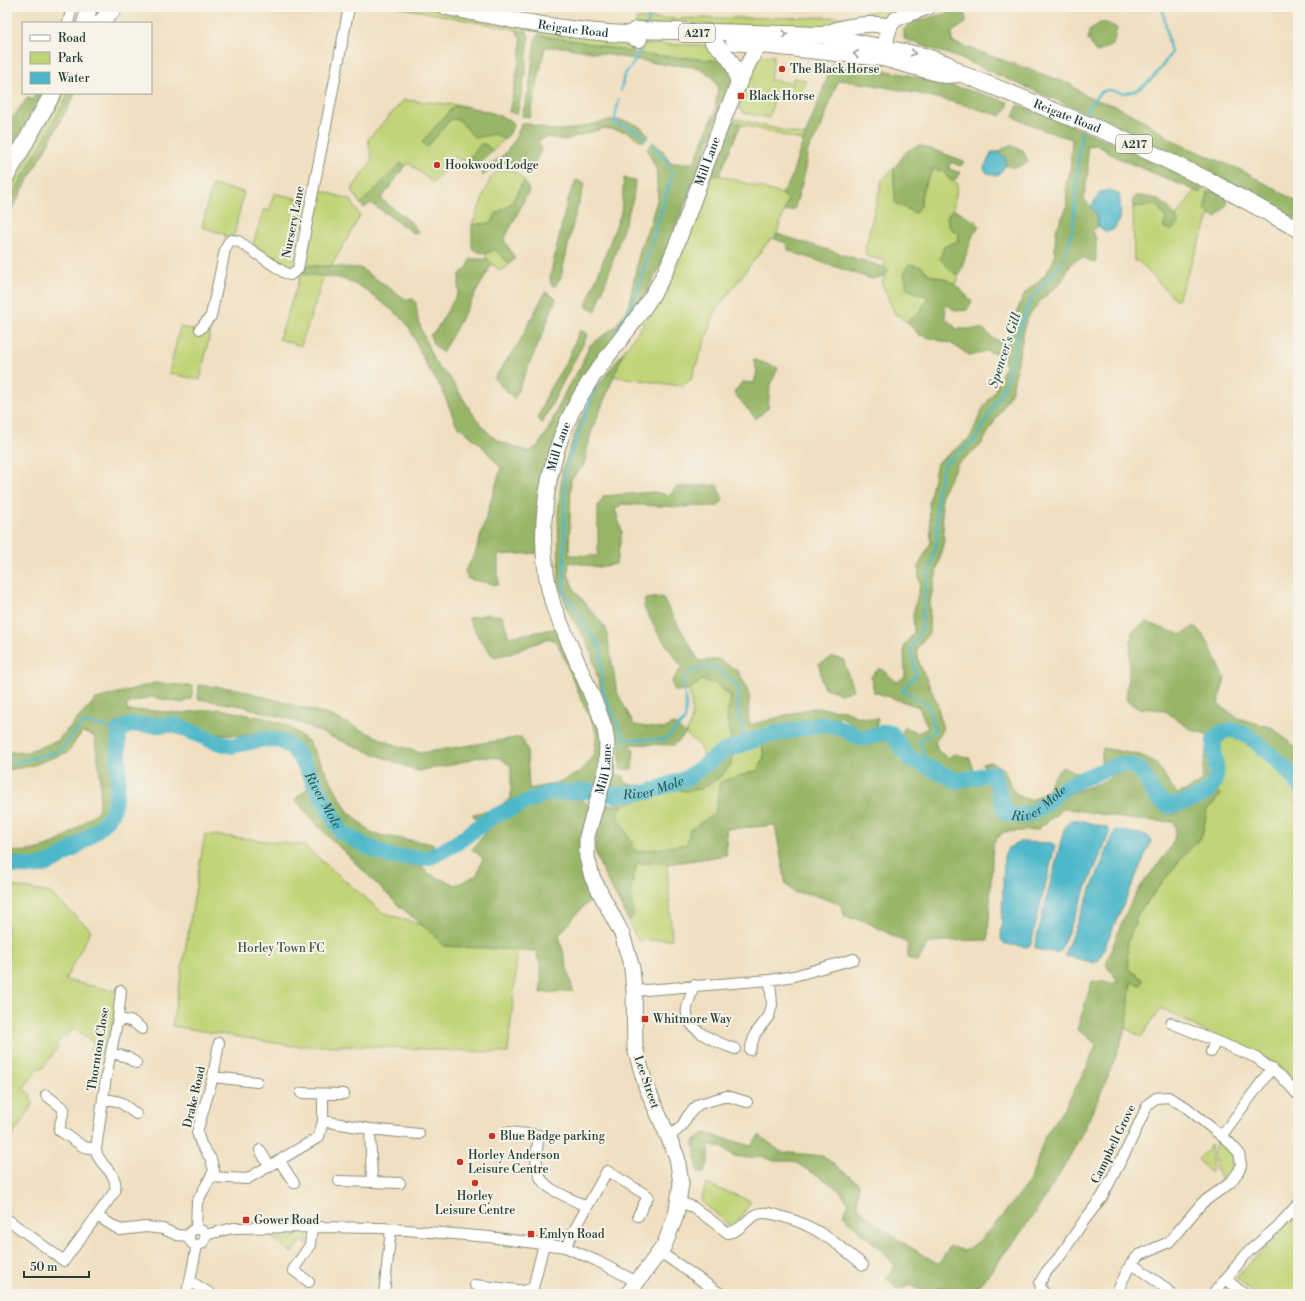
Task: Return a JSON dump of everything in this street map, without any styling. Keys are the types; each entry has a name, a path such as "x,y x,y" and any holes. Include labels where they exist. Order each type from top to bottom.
{"main road":[{"path":"85,22 89,7"},
{"path":"101,22 115,7"},
{"name":"Reigate Road","path":"447,7 534,24 603,33 751,39 884,52"},
{"name":"Reigate Road","path":"639,35 712,42 737,42 751,39 762,33 821,35 884,52 945,75 962,74 1114,135 1210,181 1298,229"},
{"path":"7,175 52,94"}],"street":[{"path":"68,22 72,7"},
{"name":"Nursery Lane","path":"200,329 211,316 225,250 231,240 238,241 285,273 290,275 298,269 349,7"},
{"path":"884,52 889,26 893,20 928,7"},
{"path":"821,35 848,27 880,24 889,26"},
{"name":"Mill Lane","path":"587,836 594,806 606,771 605,729 598,710 559,624 549,592 544,534 553,466 564,433 585,388 640,315 666,268 738,86 756,50 751,39"},
{"path":"712,42 726,55 734,67 737,74 738,86"},
{"name":"Lee Street","path":"587,836 587,856 592,877 622,934 632,968 635,1048 640,1069 677,1157 681,1184 679,1202 670,1233 660,1252 633,1288"},
{"path":"634,991 770,980 794,976 854,959"},
{"path":"750,1050 755,1034 769,1016 772,1005 770,980"},
{"path":"694,985 686,1010 688,1020 706,1037 735,1049"},
{"name":"Thornton Close","path":"121,991 118,1018 103,1098 120,1102 136,1114"},
{"path":"118,1018 133,1022 142,1029"},
{"path":"1171,1023 1255,1057 1272,1068 1298,1095"},
{"path":"1211,1052 1215,1041"},
{"name":"Drake Road","path":"211,1177 214,1171 211,1159 201,1144 197,1132 213,1077 219,1043"},
{"path":"112,1053 127,1057 136,1063"},
{"path":"1222,1135 1272,1068"},
{"path":"213,1077 257,1082"},
{"path":"300,1093 344,1094"},
{"path":"186,1294 198,1245 202,1243 195,1210 197,1202 211,1177 247,1179 319,1137 324,1121 323,1094"},
{"path":"46,1095 64,1109 59,1130 84,1147 96,1148"},
{"path":"669,1136 681,1127 689,1114 699,1104 727,1096 747,1102"},
{"name":"Campbell Grove","path":"1045,1294 1041,1289 1042,1278 1061,1255 1102,1197 1148,1104 1156,1098 1168,1097 1174,1099 1222,1135 1239,1153 1240,1165 1234,1180 1202,1203 1169,1242 1142,1252 1132,1263 1116,1294"},
{"path":"7,1219 64,1261 115,1191 116,1181 96,1154 103,1098"},
{"path":"324,1121 370,1129 419,1134"},
{"path":"370,1129 372,1182"},
{"path":"507,1132 539,1135 536,1171 541,1180 552,1189 587,1207"},
{"path":"260,1150 269,1166"},
{"path":"279,1160 294,1183"},
{"path":"565,1247 607,1171 648,1196 638,1216"},
{"path":"339,1181 400,1183"},
{"path":"679,1202 693,1207 728,1233 735,1232 748,1220 760,1213 778,1215 810,1226 836,1243 863,1265"},
{"path":"1213,1294 1249,1251 1276,1227 1298,1204"},
{"path":"97,1216 120,1230 146,1227 163,1229 177,1235 189,1236"},
{"path":"309,1282 293,1270 310,1245 312,1227"},
{"path":"198,1245 191,1243 189,1236 191,1231 200,1232 232,1228 312,1227 391,1229 489,1237 565,1247 597,1261 633,1288"},
{"path":"384,1294 391,1229"},
{"path":"476,1285 525,1291 533,1288 544,1244"},
{"path":"660,1252 721,1294"},
{"path":"1132,1263 1172,1294"},
{"path":"1226,1279 1244,1294"},
{"path":"190,1281 211,1294"}],"green space":[{"path":"399,7 423,7 526,28 527,32"},
{"path":"886,7 897,7 894,13 888,15 882,20 827,28 636,25 636,19 852,17"},
{"path":"965,8 966,23 952,32 952,42 1070,84 1087,97 1116,106 1145,121 1177,143 1241,170 1298,202 1298,220 1148,143 1077,109 959,58 904,39 904,29 913,22"},
{"path":"1100,23 1107,23 1117,28 1113,45 1096,53 1088,39 1089,31"},
{"path":"516,30 527,32 529,36 525,76 517,114 509,112 521,53 521,40"},
{"path":"541,30 632,43 632,52 538,35"},
{"path":"538,35 577,41 640,54 722,61 728,67 732,80 663,261 646,293 576,394 540,553 498,555 498,585 468,579 465,571 475,554 501,468 481,445 456,424 442,389 427,366 409,327 401,317 363,288 340,278 301,274 305,265 360,268 407,300 413,299 416,303 418,320 431,354 438,367 450,378 475,417 491,436 502,442 529,452 538,446 549,428 567,388 580,368 589,346 616,326 628,308 641,245 650,224 658,197 656,168 647,149 653,142 663,151 670,163 694,163 715,111 718,88 712,76 696,67 662,64 563,47 545,47 530,117 522,116 529,89 535,40"},
{"path":"643,44 701,45 713,47 722,61 640,54"},
{"path":"762,56 774,56 770,80 792,83 793,78 806,80 800,96 780,92 779,97 775,96 769,118 744,113 739,108 756,64"},
{"path":"836,63 901,74 965,89 1008,102 1008,107 1001,116 921,94 838,80 821,128 808,150 803,180 794,210 784,212 788,200 782,194 790,181 801,147 832,65"},
{"path":"35,94 42,94 7,156 7,125 28,97 32,100"},
{"path":"63,94 69,94 7,205 7,195"},
{"path":"69,94 75,94 7,218 7,205"},
{"path":"404,100 459,105 485,111 514,123 510,133 493,151 487,145 481,144 468,160 460,160 456,156 433,183 409,163 405,166 401,163 360,204 352,189 372,160 368,139"},
{"path":"459,105 488,112 514,123 510,133 504,140 495,134 475,138 459,120 451,119 427,147 422,142 453,107"},
{"path":"1018,105 1090,133 1202,182 1203,188 1201,193 1120,159 1097,145 1087,146 1088,170 1084,199 1096,213 1098,226 1092,231 1096,238 1096,263 1083,258 1073,261 1061,282 1041,300 1026,320 1012,391 981,445 958,463 941,495 944,540 930,601 929,633 917,648 919,663 937,702 943,730 935,741 938,751 948,758 954,754 970,758 975,773 962,776 938,767 912,754 901,737 904,726 918,733 928,728 919,707 874,692 871,676 880,668 897,682 905,677 904,646 914,632 913,614 920,586 918,567 931,542 929,502 937,463 970,438 982,410 994,392 1005,367 1004,355 985,351 971,356 950,343 919,335 907,322 920,311 929,298 907,289 904,272 909,264 914,265 920,267 931,275 945,279 954,284 972,301 967,310 956,311 946,304 945,318 957,329 983,329 994,339 1008,344 1015,326 1019,306 1025,293 1045,275 1054,260 1056,230 1067,207 1066,183 1070,173 1072,139 1046,131 1013,117"},
{"path":"736,119 806,136 804,141 735,123 712,173 710,171 729,122"},
{"path":"610,120 627,121 632,123 645,131 649,136 643,142 628,132 604,128 565,140 548,137 538,140 541,150 532,169 502,163 482,175 489,165 508,150 515,139 522,122 551,130 573,129"},
{"path":"735,122 741,124 719,176 712,173 731,124"},
{"path":"481,144 487,145 493,151 481,162 469,163 468,160"},
{"path":"920,145 964,161 961,166 950,162 949,169 961,173 954,181 949,179 943,171 933,169 923,191 921,206 915,213 895,203 894,168 907,151"},
{"path":"1009,145 1023,150 1028,162 1014,167 1006,165 1005,157 998,152"},
{"path":"401,163 405,166 381,199 411,222 418,232 415,234 371,203 364,208 360,204"},
{"path":"894,168 894,187 921,206 921,196 924,187 934,169 943,171 949,179 958,184 953,209 947,217 949,227 959,234 958,241 944,247 954,273 959,275 956,285 940,277 930,275 920,265 921,293 929,298 920,311 907,322 895,314 882,284 884,276 888,272 884,268 885,261 866,256 865,249 882,180"},
{"path":"506,169 515,172 524,180 512,203 497,213 491,223 472,225 491,177 497,171"},
{"path":"712,173 782,194 788,200 775,239 771,238 716,310 691,380 681,386 613,376 624,351 667,291"},
{"path":"624,178 635,181 633,199 596,311 586,306 621,213"},
{"path":"524,180 529,191 504,240 515,258 510,264 495,250 483,253 472,248 472,225 491,223 497,213 512,203"},
{"path":"576,180 585,183 574,219 561,277 555,287 551,284 550,277 567,202"},
{"path":"212,185 244,192 234,235 225,237 224,234 202,227"},
{"path":"1203,188 1208,192 1205,209 1210,215 1177,301 1138,261 1134,261 1133,207 1157,205 1166,218 1178,222 1176,217 1195,190 1200,193"},
{"path":"320,190 351,200 360,216 332,265 318,267 305,265"},
{"path":"1214,190 1225,197 1228,203 1216,218 1210,215 1205,209 1208,192"},
{"path":"274,193 299,199 299,205 304,207 292,268 288,270 252,247 264,209 269,211"},
{"path":"1136,196 1151,197 1162,202 1179,222 1171,231 1163,227 1166,218 1157,205 1133,207 1132,202"},
{"path":"953,209 976,222 979,226 973,235 959,275 954,273 940,259 944,247 958,241 959,234 949,227 947,217"},
{"path":"777,234 883,267 889,271 884,276 872,279 789,251 786,243 775,239"},
{"path":"495,250 510,264 504,269 499,270 487,259 485,253"},
{"path":"470,259 487,259 492,264 442,353 433,344 430,335 436,330 458,293 460,274 468,267"},
{"path":"301,274 324,276 301,346 279,339"},
{"path":"545,292 556,298 544,331 514,399 494,379 520,341"},
{"path":"180,327 210,333 200,380 169,373"},
{"path":"580,330 588,334 542,423 537,419 550,388 567,361"},
{"path":"624,351 591,433 584,465 571,479 569,555 598,556 598,506 604,496 653,492 670,495 676,487 717,485 723,500 718,506 679,507 622,504 615,509 622,532 616,564 599,567 569,562 568,574 575,591 606,628 617,692 634,725 663,729 674,724 686,734 674,745 630,744 634,751 632,769 620,769 620,744 599,684 590,648 568,610 559,584 558,512 562,470 580,420 600,383"},
{"path":"753,359 778,368 770,387 768,408 756,419 734,393 742,382 754,383 757,371"},
{"path":"662,597 699,661 718,659 738,671 750,694 748,714 750,725 812,708 844,710 858,717 878,719 876,729 856,731 850,722 842,717 782,725 752,736 731,740 727,718 731,696 716,684 701,680 689,690 674,691 672,681 682,667 659,635 644,608 645,599"},
{"path":"488,614 502,616 509,637 558,628 597,711 605,758 596,786 559,789 531,796 482,818 474,817 473,814 492,810 511,799 511,766 500,758 478,757 456,764 418,771 341,741 295,721 242,706 198,699 199,685 238,689 331,716 390,743 421,753 521,737 527,749 529,789 564,780 584,768 591,760 595,749 596,732 557,642 549,638 512,653 494,657 480,640 468,618"},
{"path":"1146,622 1181,635 1195,626 1206,639 1225,678 1218,704 1238,718 1273,728 1298,750 1298,777 1245,731 1226,725 1211,733 1207,777 1204,786 1183,797 1168,800 1156,790 1150,774 1139,764 1120,760 1100,769 1103,748 1140,755 1155,762 1177,794 1188,790 1202,781 1208,735 1190,729 1164,710 1137,708 1126,700 1132,632"},
{"path":"832,657 843,659 853,690 841,694 823,687 819,664"},
{"path":"701,680 716,684 731,696 727,718 731,740 720,745 704,757 698,744 686,734 692,718 689,690"},
{"path":"155,683 193,686 191,699 182,703 151,697 127,704 127,711 145,710 180,713 220,709 264,718 287,725 309,742 347,810 373,834 434,844 431,854 402,854 376,847 350,831 318,784 300,750 284,736 261,732 240,736 215,734 180,720 142,718 120,723 114,736 110,795 104,813 79,837 59,853 33,860 7,856 7,851 35,850 46,847 67,836 98,811 100,782 99,764 94,736 82,732 68,752 31,766 7,770 7,752 26,752 57,741 96,699"},
{"path":"823,727 842,732 857,740 867,742 886,737 892,742 907,762 946,781 962,784 986,778 994,783 999,810 1004,819 1015,823 1029,823 1052,807 1063,796 1107,780 1117,771 1127,769 1142,776 1153,797 1170,815 1189,808 1216,790 1221,795 1207,810 1202,836 1180,860 1139,912 1127,944 1128,968 1143,980 1141,985 1131,982 1128,1018 1125,1030 1102,1089 1075,1147 1059,1175 1024,1229 981,1283 968,1293 952,1294 938,1289 935,1294 926,1294 911,1285 897,1290 886,1277 895,1266 883,1252 843,1215 849,1203 840,1191 825,1180 793,1161 774,1161 761,1156 749,1158 734,1156 723,1148 709,1144 709,1161 703,1174 698,1172 694,1145 695,1139 705,1133 751,1146 759,1135 781,1152 823,1156 859,1184 857,1203 861,1210 880,1227 939,1264 950,1246 965,1251 978,1242 1003,1215 1031,1179 1045,1136 1065,1107 1087,1067 1096,1045 1087,1036 1077,1030 1092,981 1116,983 1117,980 1106,965 1131,902 1143,883 1171,846 1175,830 1174,822 1135,820 1064,808 1037,830 1004,832 993,843 988,940 944,941 927,944 918,962 908,958 908,944 863,920 845,917 840,904 811,894 795,893 786,885 775,825 726,829 726,855 667,864 637,863 631,888 633,916 630,921 604,874 596,855 596,836 605,805 623,804 617,815 637,852 687,844 690,830 715,813 720,782 758,770 764,756 762,743"},
{"path":"1228,737 1238,738 1255,748 1284,773 1295,789 1298,816 1298,951 1294,998 1298,1006 1298,1088 1274,1062 1212,1035 1161,1008 1141,1037 1126,1028 1131,981 1143,980 1128,968 1127,944 1139,912 1180,860 1202,836 1207,810 1220,795 1216,790 1224,774 1220,761 1221,744"},
{"path":"762,743 775,825 726,829 726,855 667,864 672,939 638,941 604,872 595,848 605,805 623,804 647,799 674,789 697,777 716,760"},
{"path":"732,755 731,765 719,778 701,789 686,791 674,789 697,777 716,760"},
{"path":"990,762 1004,769 1013,790 1016,793 1025,799 1032,800 1048,790 1051,780 1062,767 1078,773 1076,779 1058,786 1037,807 1021,813 1009,810 1003,799 1003,784 997,771 985,768 982,764"},
{"path":"615,774 624,776 624,782 632,785 642,785 643,787 631,790 611,789"},
{"path":"310,786 328,819 343,839 389,863 421,866 427,873 456,885 477,875 483,858 472,850 492,824 543,799 579,798 593,808 579,840 583,864 597,895 582,908 559,935 573,991 541,993 541,969 536,951 443,946 433,934 399,906 315,823 295,799"},
{"name":"Horley Town FC","path":"205,834 303,845 382,912 438,931 519,940 508,1053 361,1046 293,1046 172,1026"},
{"path":"7,885 50,893 91,930 65,980 119,992 107,1061 90,1049 94,1043 74,1028 66,1037 63,1035 56,1045 58,1047 42,1069 39,1067 23,1089 32,1096 30,1099 34,1102 10,1140 7,1142"},
{"path":"1219,1139 1231,1152 1235,1162 1231,1173 1219,1186 1220,1179 1215,1165 1218,1161 1214,1162 1213,1153"},
{"path":"1212,1144 1210,1151 1213,1169 1210,1172 1198,1159"},
{"path":"706,1184 751,1201 733,1228 701,1201"},
{"path":"1298,1214 1298,1294 1254,1294 1236,1278"},
{"path":"295,1232 308,1233 307,1244 301,1241 292,1253 265,1233 276,1233 277,1239 295,1238"}],"water":[{"path":"992,152 998,152 1005,157 1006,165 999,174 995,176 986,172 984,168"},
{"path":"1111,190 1119,194 1120,217 1113,230 1106,232 1098,226 1096,213 1091,207 1100,192"},
{"path":"1071,820 1079,820 1108,828 1110,832 1060,951 1056,953 1036,949 1035,945 1064,829"},
{"path":"1118,830 1146,835 1150,838 1151,842 1099,960 1095,963 1066,956 1065,952 1115,831"},
{"path":"1020,842 1052,843 1055,846 1031,944 1028,947 1005,944 1001,939 1004,856 1008,848"}],"waterway":[{"path":"648,24 650,7"},
{"name":"Spencer's Gill","path":"1086,112 1098,94 1106,90 1126,93 1134,91 1153,78 1163,66 1171,53 1162,7"},
{"path":"621,90 624,75 635,61 641,44"},
{"path":"619,99 614,123 636,130 646,139"},
{"name":"Spencer's Gill","path":"930,769 919,740 935,731 927,704 902,691 916,675 911,648 921,632 925,590 937,542 937,494 944,464 975,440 1004,387 1021,325 1030,301 1065,258 1073,228 1081,132"},
{"path":"615,335 635,298 673,172 659,151 652,147"},
{"path":"597,382 565,472 564,592 600,647 603,691 624,739 665,740 685,720 686,703 682,682 693,670 715,667 739,687 738,712 747,743"},
{"path":"7,762 18,762 59,751 84,722 119,730"},
{"name":"River Mole","path":"7,865 32,867 40,866 58,859 80,844 100,827 112,812 114,805 119,770 119,730 131,725 175,725 216,742 232,746 265,739 281,741 292,748 301,759 342,833 368,847 392,857 429,858 455,844 492,817 548,793 590,791 617,795 649,792 687,778 722,752 765,736 823,724 839,727 860,738 867,738 885,732 891,733 909,758 957,781 993,773 1006,813 1016,815 1031,814 1066,787 1102,771 1124,764 1139,770 1156,797 1169,806 1190,801 1209,790 1213,784 1217,772 1214,753 1214,740 1222,732 1229,730 1233,730 1248,736 1273,756 1289,772 1298,785"}],"place":[{"name":"The Black Horse","path":"782,69"},
{"name":"Black Horse","path":"741,96"},
{"name":"Hookwood Lodge","path":"437,165"},
{"name":"Whitmore Way","path":"645,1019"},
{"name":"Blue Badge parking","path":"492,1136"},
{"name":"Horley Anderson Leisure Centre","path":"460,1162"},
{"name":"Horley Leisure Centre","path":"475,1183"},
{"name":"Gower Road","path":"246,1220"},
{"name":"Emlyn Road","path":"531,1234"}]}
